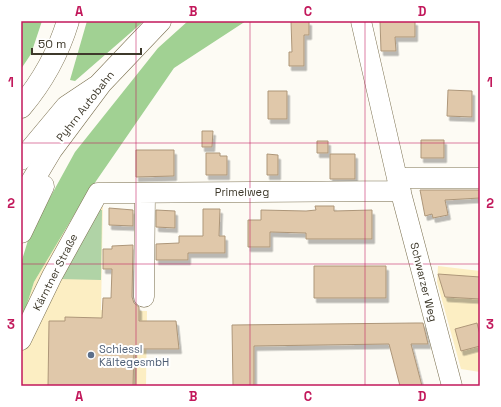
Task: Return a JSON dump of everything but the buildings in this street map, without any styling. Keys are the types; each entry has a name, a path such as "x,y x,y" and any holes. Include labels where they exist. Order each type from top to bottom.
{"main road":[{"path":"21,107 47,71 61,43 68,21"},
{"name":"Pyhrn Autobahn","path":"21,200 51,150 101,83 160,21"},
{"path":"21,232 47,180 51,150"}],"street":[{"name":"Schwarzer Weg","path":"361,21 399,184 452,386"},
{"path":"21,160 66,106 101,83"},
{"path":"399,184 480,178"},
{"name":"Primelweg","path":"90,205 98,192 145,193 399,184"},
{"path":"144,297 145,193"},
{"name":"Kärntner Straße","path":"21,340 52,276 90,205"}],"shaded area":[{"path":"83,200 103,201 101,310 147,311 146,386 21,386 21,323 34,282"},
{"path":"438,266 480,271 480,372 461,369 437,282"}],"green space":[{"path":"21,21 42,21 31,54 21,69"},
{"path":"87,21 144,21 75,81 70,80"},
{"path":"188,21 246,21 174,68 83,200 34,282 21,323 21,263 30,234 75,152 158,48"},
{"path":"95,210 102,210 101,280 59,279"}],"place":[{"name":"Schiessl KältegesmbH","path":"91,355"}]}
